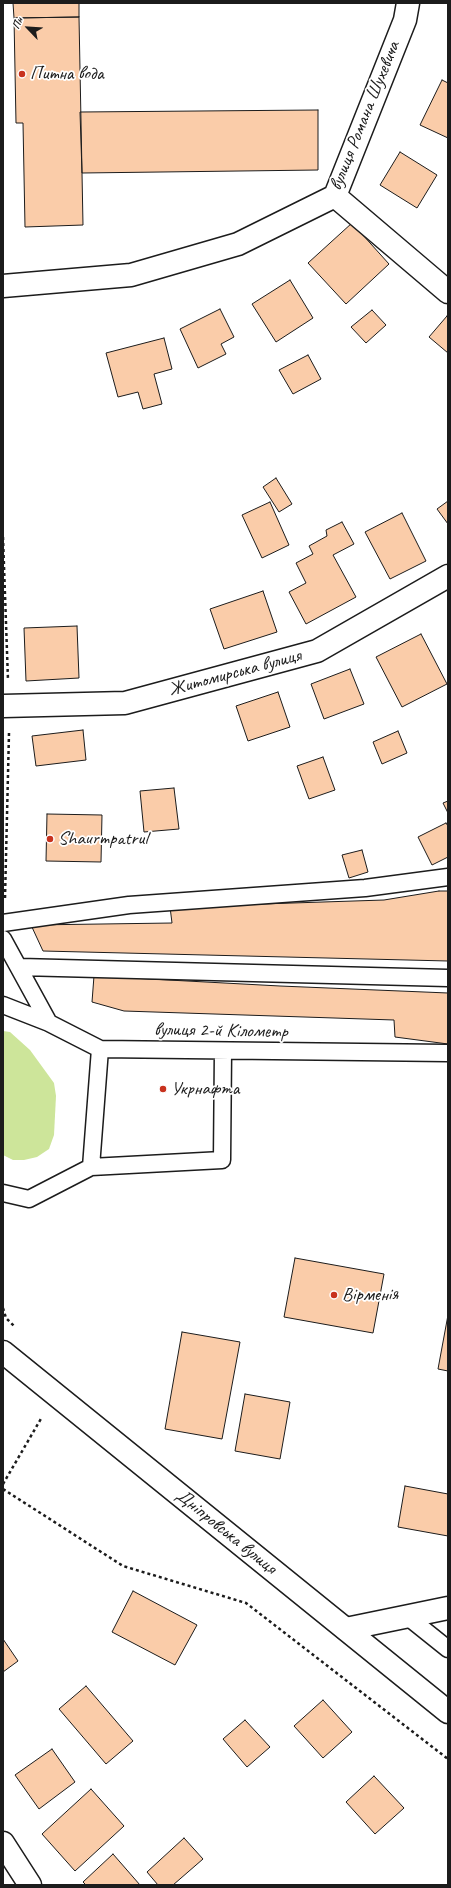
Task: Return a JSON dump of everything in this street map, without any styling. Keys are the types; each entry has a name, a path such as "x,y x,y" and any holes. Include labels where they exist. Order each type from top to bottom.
{"street":[{"name":"вулиця Романа Шухевича","path":"3,286 131,275 238,244 335,196 405,20 408,3"},
{"path":"335,196 448,292"},
{"name":"Житомирська вулиця","path":"3,706 125,703 317,651 448,576"},
{"name":"Дніпровська вулиця","path":"3,1352 448,1712"},
{"path":"346,1629 448,1608"},
{"path":"3,1843 30,1885"}],"lane":[{"path":"3,923 128,905 365,888 448,877"},
{"path":"3,939 20,967 49,1023"},
{"path":"20,967 448,978"},
{"name":"вулиця 2-й Кілометр","path":"3,1004 49,1023 100,1050 448,1053"},
{"path":"92,1168 100,1050"},
{"path":"3,1193 29,1199 92,1168 222,1160 223,1051"},
{"path":"408,1617 448,1649"}],"path":[{"path":"3,1484 55,1394"},
{"path":"3,1489 123,1566 246,1603 448,1759"}],"green space":[{"path":"3,1031 10,1032 30,1050 54,1083 56,1096 54,1135 49,1149 37,1157 24,1160 13,1160 3,1155"}],"building":[{"path":"13,3 79,3 79,17 14,18"},
{"path":"79,17 83,225 25,227 23,123 16,123 14,18"},
{"path":"442,80 448,83 448,138 420,125"},
{"path":"318,110 318,170 82,173 80,112"},
{"path":"400,152 437,175 417,208 380,185"},
{"path":"352,223 389,264 346,304 308,263"},
{"path":"290,280 313,318 276,342 252,304"},
{"path":"220,309 234,337 221,344 226,354 198,368 180,329"},
{"path":"372,310 386,325 366,343 351,327"},
{"path":"447,316 448,317 448,353 429,337"},
{"path":"164,338 172,369 154,374 162,404 143,409 138,392 118,397 106,353"},
{"path":"308,355 321,379 293,394 279,370"},
{"path":"276,478 292,504 279,512 263,487"},
{"path":"448,501 448,524 437,509"},
{"path":"270,502 289,545 262,558 242,515"},
{"path":"402,513 426,561 390,579 365,532"},
{"path":"342,522 354,544 333,555 356,597 306,624 289,592 306,583 296,563 313,554 309,546 327,536 326,530"},
{"path":"263,591 277,632 224,649 210,609"},
{"path":"77,626 79,678 26,681 24,628"},
{"path":"421,634 447,684 402,707 376,657"},
{"path":"350,669 364,704 324,719 311,684"},
{"path":"278,692 290,727 248,741 236,706"},
{"path":"83,730 86,760 36,766 32,736"},
{"path":"398,731 407,753 382,764 373,742"},
{"path":"323,757 335,790 309,799 297,766"},
{"path":"174,788 179,829 144,832 140,791"},
{"path":"448,801 448,813 443,803"},
{"path":"47,814 102,815 101,862 46,861"},
{"path":"446,823 448,826 448,857 432,865 418,837"},
{"path":"362,850 368,872 349,878 342,855"},
{"path":"439,891 448,891 448,961 43,951 31,925 172,923 170,907 384,900"},
{"path":"94,976 448,993 448,1044 395,1037 394,1020 124,1011 92,1002"},
{"name":"Вірменія","path":"295,1258 384,1274 373,1333 284,1317"},
{"path":"448,1315 448,1371 438,1369"},
{"path":"182,1332 240,1342 222,1439 165,1429"},
{"path":"245,1394 290,1402 280,1459 235,1451"},
{"path":"405,1486 448,1494 448,1536 398,1527"},
{"path":"133,1591 197,1625 175,1665 112,1632"},
{"path":"3,1639 18,1661 3,1672"},
{"path":"86,1686 133,1741 106,1764 59,1709"},
{"path":"323,1700 352,1732 323,1758 294,1726"},
{"path":"245,1720 270,1747 247,1767 223,1739"},
{"path":"52,1749 75,1782 39,1809 15,1775"},
{"path":"374,1776 404,1808 375,1834 346,1802"},
{"path":"91,1789 124,1826 75,1871 42,1834"},
{"path":"184,1838 203,1859 173,1885 158,1885 147,1872"},
{"path":"113,1854 140,1885 86,1885 83,1882"}],"place":[{"name":"Питна вода","path":"22,74"},
{"name":"Shaurmpatrul","path":"50,839"},
{"name":"Укрнафта","path":"163,1089"},
{"name":"Вірменія","path":"334,1295"}]}
